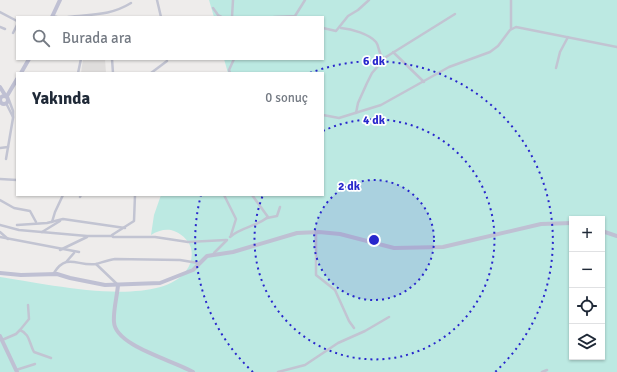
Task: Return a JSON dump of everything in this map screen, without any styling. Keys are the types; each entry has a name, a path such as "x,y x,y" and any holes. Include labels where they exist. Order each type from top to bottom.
{"street":[{"path":"54,16 60,0"},
{"path":"157,0 161,16"},
{"path":"232,16 233,0"},
{"path":"297,16 305,0"},
{"path":"324,28 335,32 340,28 348,16 358,10 369,0"},
{"path":"324,115 339,118 381,105 449,68 490,52 498,46 511,29 512,0"},
{"path":"81,16 107,14 120,10 131,3"},
{"path":"213,8 220,16"},
{"path":"0,12 16,20"},
{"path":"356,113 358,103 372,73 384,59 455,14"},
{"path":"0,26 5,29"},
{"path":"13,33 16,27"},
{"path":"511,29 520,27 617,47"},
{"path":"340,28 362,32 375,41 378,44 379,53 384,59"},
{"path":"556,68 560,52 568,37"},
{"path":"394,52 424,82"},
{"path":"22,72 28,60"},
{"path":"78,72 81,60"},
{"path":"112,60 114,72"},
{"path":"230,72 229,70 234,60"},
{"path":"152,72 167,61"},
{"path":"0,109 3,99 16,80"},
{"path":"0,87 3,99 13,111 6,159"},
{"path":"0,148 8,147"},
{"path":"0,179 16,180"},
{"path":"52,222 55,212 63,196"},
{"path":"112,236 132,224 135,218 135,196"},
{"path":"224,196 236,219 235,226 230,237"},
{"path":"253,196 262,211 268,215 267,218"},
{"path":"0,200 14,208 30,211 36,222"},
{"path":"214,253 235,232 256,225 267,218 277,216 280,207"},
{"path":"42,232 63,219"},
{"path":"17,225 36,222 52,222 63,219 125,228"},
{"path":"0,272 20,275 54,273 70,278 118,285 160,283 193,270 198,263 214,253 233,252 297,233 316,232 340,234 394,248 443,247 541,224 569,223"},
{"path":"0,225 19,230 87,236 155,237 188,242 226,240"},
{"path":"0,232 9,239"},
{"path":"316,232 316,275 334,290 348,321 354,328"},
{"path":"605,232 617,236"},
{"path":"60,250 87,236"},
{"path":"0,237 60,250 79,252"},
{"path":"54,273 57,268 67,261 75,252"},
{"path":"67,261 96,264 104,260 180,260 198,263"},
{"path":"96,264 118,285"},
{"path":"118,285 114,322 118,333 138,347 193,372"},
{"path":"28,305 29,320 16,334 1,338 17,371 35,364"},
{"path":"278,372 305,365 338,343 365,331 389,317"},
{"path":"20,330 28,336 34,352 51,358"},
{"path":"542,372 547,370"}],"shaded area":[{"path":"209,0 617,0 617,372 0,372 0,277 98,291 126,292 151,289 171,283 186,271 192,257 190,245 184,237 178,233 171,230 166,230 158,231 151,235 154,215 161,196 324,196 324,72 228,72 224,60 324,60 324,16 214,16"},
{"path":"83,60 105,60 106,72 81,72"}]}
